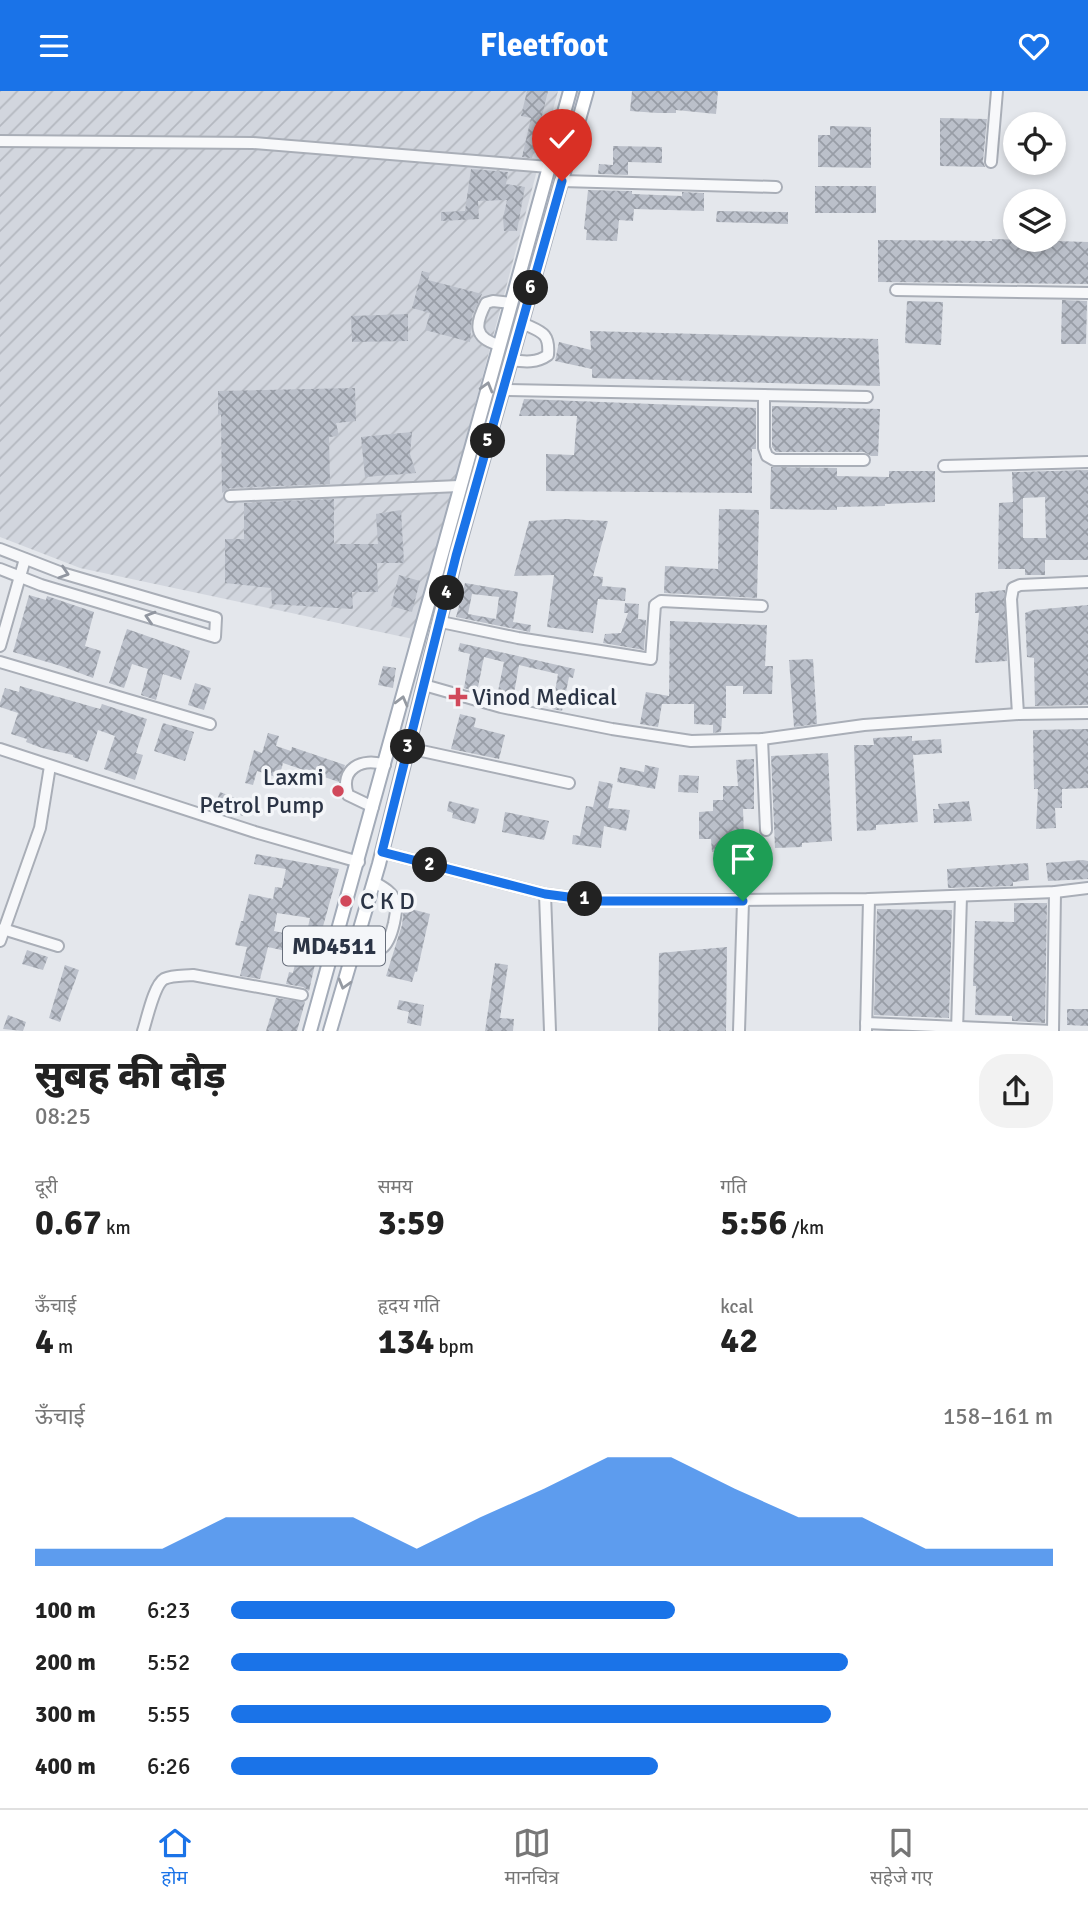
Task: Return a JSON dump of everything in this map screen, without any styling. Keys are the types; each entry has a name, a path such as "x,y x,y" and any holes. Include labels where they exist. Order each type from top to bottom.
{"main road":[{"name":"MD4511","path":"310,1031 359,862 459,486 570,91"},
{"name":"MD4511","path":"330,1031 382,852 456,556 587,91"}],"street":[{"path":"991,162 997,91"},
{"path":"0,141 253,143 549,167"},
{"path":"562,181 776,187"},
{"path":"896,290 1088,293"},
{"path":"499,345 483,339 480,335 478,327 482,311 486,303 493,300 511,303"},
{"path":"511,360 541,360 548,355 549,340 545,335 522,323"},
{"path":"503,390 867,397"},
{"path":"764,394 764,448 767,456 774,460 864,460"},
{"path":"944,466 1088,462"},
{"path":"230,496 459,486"},
{"path":"3,550 62,573 216,618 215,637 0,570 3,550"},
{"path":"0,646 26,559"},
{"path":"1018,714 1011,599 1013,588 1020,585 1088,582"},
{"path":"441,622 518,638 651,659 655,605 661,601 762,606"},
{"path":"0,662 209,724"},
{"path":"424,685 501,707 691,741 762,739 864,726 1018,714 1088,713"},
{"path":"762,739 766,830"},
{"path":"408,748 569,783"},
{"path":"0,749 255,832 359,862"},
{"path":"373,807 348,795 348,777 360,762 385,765"},
{"path":"0,941 40,828 50,766"},
{"path":"382,852 545,894 599,901 869,899 1055,892 1088,888"},
{"path":"354,950 370,953 381,950 389,941 397,909 395,900 387,890 374,882"},
{"path":"869,899 866,1027 1053,1031 1055,892"},
{"path":"545,894 550,1031"},
{"path":"957,1029 961,896"},
{"path":"739,1031 743,901"},
{"path":"3,929 58,946"},
{"path":"142,1031 158,985 164,979 175,976 193,975 302,995"}],"shaded area":[{"path":"0,91 558,91 413,639 80,568 0,537"}],"building":[{"path":"527,91 548,91 532,158 522,157 531,118 521,116"},
{"path":"632,91 718,91 716,114 676,110 676,113 630,111"},
{"path":"940,118 987,119 983,161 985,167 940,166"},
{"path":"830,126 871,127 871,168 818,167 818,135 830,135"},
{"path":"613,146 662,147 662,163 628,162 628,175 598,174 599,164 613,165"},
{"path":"471,169 508,172 506,184 525,187 517,231 504,231 503,218 507,200 478,201 479,219 441,221 441,212 465,211"},
{"path":"815,186 876,186 876,213 815,213"},
{"path":"588,190 682,196 682,192 704,193 704,211 634,209 633,221 619,220 617,241 586,240 587,230 584,229"},
{"path":"717,211 788,212 788,224 716,222"},
{"path":"1003,239 1003,252 1066,252 1066,241 1088,242 1088,284 878,282 878,240"},
{"path":"422,271 430,273 428,280 482,294 472,316 470,342 425,330 430,313 412,308"},
{"path":"1062,300 1087,301 1086,344 1061,344"},
{"path":"907,301 943,302 941,345 905,343"},
{"path":"408,314 408,341 352,342 351,316"},
{"path":"590,331 878,339 880,386 592,378 592,369 555,361 559,342 591,350"},
{"path":"355,388 356,421 336,423 339,436 329,437 330,484 230,488 222,493 218,391"},
{"path":"524,399 756,408 752,493 546,491 546,454 574,455 577,416 519,416"},
{"path":"772,406 880,409 878,456 864,452 776,452 772,447"},
{"path":"412,432 410,454 416,473 365,477 361,437"},
{"path":"771,467 837,468 837,476 889,477 889,471 935,471 935,502 837,507 837,510 770,509"},
{"path":"1088,470 1088,560 1045,560 1045,575 1025,575 1025,569 998,569 999,503 1013,502 1012,472","holes":["1045,497 1046,538 1023,538 1023,498"]},
{"path":"334,499 334,544 378,544 376,514 401,510 404,563 377,563 378,592 352,592 353,609 272,604 271,588 225,583 225,539 244,539 244,503"},
{"path":"719,509 759,510 757,598 664,593 665,566 718,569"},
{"path":"529,521 608,521 593,576 603,577 602,586 626,588 625,601 598,599 593,633 547,627 554,575 514,576"},
{"path":"399,575 420,581 412,612 391,606"},
{"path":"465,583 518,592 513,622 531,625 530,632 456,617","holes":["472,594 499,597 496,619 468,614"]},
{"path":"1005,590 1007,661 975,663 979,613 975,613 975,593"},
{"path":"29,595 46,600 47,596 94,612 85,646 101,651 93,678 13,652"},
{"path":"625,603 639,604 638,619 646,620 644,650 603,643 605,634 621,633 628,613 624,613"},
{"path":"1088,605 1088,705 1035,706 1034,658 1027,657 1025,613"},
{"path":"670,621 767,625 765,666 773,666 772,694 743,694 743,686 726,686 726,718 722,718 721,732 713,733 713,725 694,724 694,704 662,704 658,727 640,724 646,692 669,696"},
{"path":"127,629 190,651 181,680 163,674 156,700 141,695 148,669 132,664 124,688 109,683"},
{"path":"460,643 575,669 573,678 569,677 562,711 552,709 558,674 519,665 513,699 497,696 504,662 484,657 477,692 464,688 470,654 458,651"},
{"path":"813,659 817,724 794,727 789,660"},
{"path":"383,666 396,668 393,688 378,685"},
{"path":"195,683 211,688 204,710 188,705"},
{"path":"20,686 100,709 102,704 147,719 136,753 143,755 135,780 104,769 115,736 98,730 88,762 73,755 42,748 11,734 18,713 0,707 0,703 5,688 19,692"},
{"path":"460,714 476,718 474,727 505,735 499,759 451,749"},
{"path":"163,723 194,732 185,761 154,751"},
{"path":"1088,729 1088,788 1062,789 1062,808 1055,808 1056,828 1036,829 1038,789 1034,789 1033,730"},
{"path":"268,733 279,736 276,746 291,751 292,747 345,765 339,782 283,763 279,778 257,771 253,785 245,783 254,750 262,753"},
{"path":"912,736 912,741 941,739 942,753 913,755 918,822 876,825 876,830 857,831 854,745 874,745 873,738"},
{"path":"828,753 832,841 802,843 802,847 775,848 771,756"},
{"path":"754,759 754,809 743,809 744,838 740,838 741,850 712,852 711,839 699,839 699,812 713,811 713,800 723,800 723,786 738,786 736,760"},
{"path":"645,765 659,768 655,789 617,782 620,767 644,772"},
{"path":"679,775 699,776 698,793 678,792"},
{"path":"599,781 613,784 608,808 630,810 626,831 604,826 601,848 572,844 573,835 580,836 586,806 593,807"},
{"path":"220,792 248,803 243,816 215,805"},
{"path":"449,801 479,809 475,824 452,818 453,813 447,811"},
{"path":"969,801 972,821 934,823 933,809 939,809 938,804"},
{"path":"505,812 549,821 544,840 502,832"},
{"path":"256,854 339,869 322,930 308,927 310,918 277,913 274,931 303,937 299,954 268,947 260,979 240,976 247,947 235,945 249,894 273,899 275,887 282,888 286,869 254,864"},
{"path":"1088,861 1088,879 1048,881 1046,863"},
{"path":"1028,863 1029,880 1013,882 1013,886 948,888 947,869"},
{"path":"1014,903 1047,903 1045,1023 1012,1021 1012,1016 975,1015 975,921 1014,922"},
{"path":"404,907 430,914 417,972 412,982 386,976 402,925"},
{"path":"877,909 952,910 949,1018 874,1015"},
{"path":"727,947 726,1031 658,1031 659,953"},
{"path":"27,950 48,957 43,970 22,964"},
{"path":"297,955 316,960 309,991 286,984 289,972 293,973"},
{"path":"495,963 508,965 500,1018 514,1019 513,1031 485,1031"},
{"path":"65,965 79,970 60,1022 49,1018"},
{"path":"276,998 305,1002 297,1031 266,1031"},
{"path":"399,1000 424,1005 421,1026 407,1023 409,1012 397,1009"},
{"path":"1067,1009 1088,1009 1088,1026 1067,1025"},
{"path":"8,1015 26,1022 23,1031 3,1029"}],"place":[{"name":"Vinod Medical","path":"458,697"},
{"name":"Laxmi Petrol Pump","path":"338,791"},
{"name":"C K D","path":"346,901"}],"route":[{"path":"562,181 456,556 382,852 545,894 599,901 743,901"}]}
